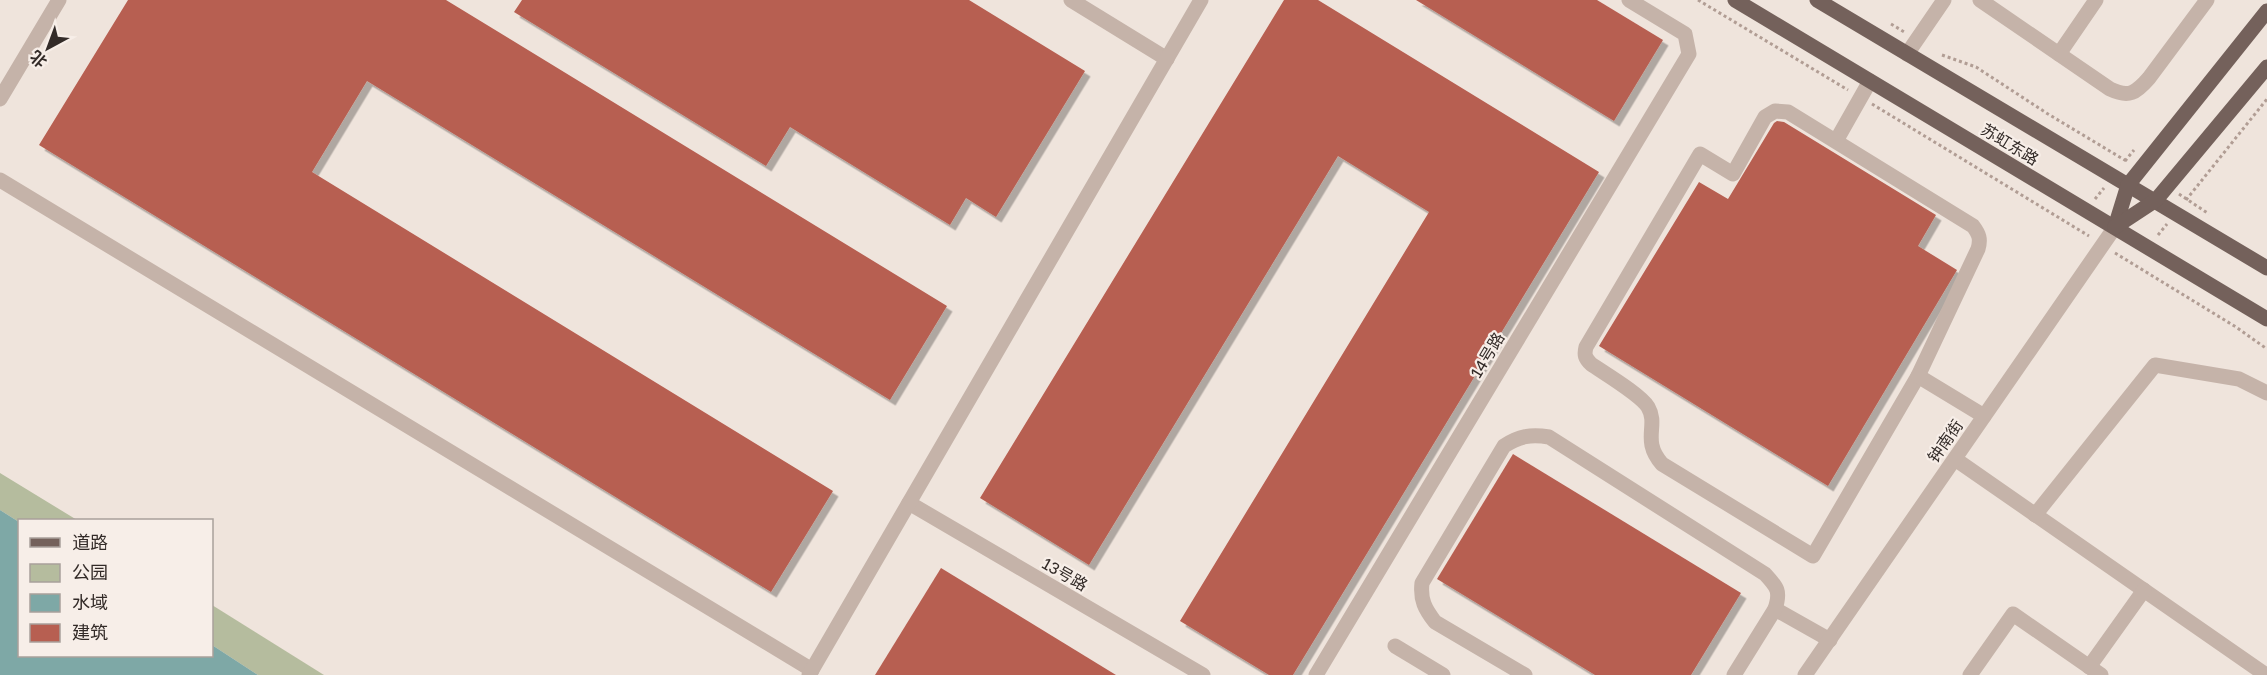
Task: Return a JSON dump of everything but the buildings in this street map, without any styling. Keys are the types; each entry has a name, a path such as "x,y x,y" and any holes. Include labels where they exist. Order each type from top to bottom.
{"main road":[{"name":"苏虹东路","path":"1735,0 2267,319"},
{"name":"苏虹东路","path":"1817,0 2267,268"},
{"name":"钟南街","path":"2115,227 2128,185 2267,11"},
{"name":"钟南街","path":"2115,227 2156,200 2267,67"}],"street":[{"path":"0,99 59,0"},
{"path":"1071,0 1167,59"},
{"path":"0,180 811,673 1201,0"},
{"name":"14号路","path":"1316,675 1689,54 1685,34 1629,0"},
{"path":"1906,54 1944,0"},
{"path":"1980,0 2110,89 2120,93 2139,90 2207,0"},
{"path":"2059,54 2096,0"},
{"path":"1836,141 1870,81"},
{"path":"1775,111 1788,112 1973,226 1979,233 1978,249 1918,376 1813,556 1662,464 1653,454 1650,441 1651,417 1647,406 1585,358 1586,347 1700,154 1733,174 1765,117 1775,111"},
{"name":"钟南街","path":"1805,675 2115,227"},
{"path":"2035,515 2155,365 2239,378 2267,393"},
{"path":"1918,376 1984,416"},
{"path":"1524,675 1435,622 1425,610 1420,597 1422,583 1504,446 1516,438 1534,434 1549,437 1765,574 1775,585 1780,597 1776,609 1734,675"},
{"path":"1955,459 2266,675"},
{"name":"13号路","path":"909,503 1203,675"},
{"path":"1970,675 2013,614 2095,671 2144,590"},
{"path":"1776,609 1830,640"},
{"path":"1395,646 1443,675"}],"path":[{"path":"1698,0 2050,210 2134,265 2236,327 2267,349"},
{"path":"1888,22 1916,39"},
{"path":"1941,54 1976,67 2048,114 2140,169"},
{"path":"2134,265 2267,99"},
{"path":"2168,187 2210,214"}],"green space":[{"path":"0,473 75,519 18,519 18,521 0,510"},
{"path":"213,606 324,675 258,675 213,646"}],"water":[{"path":"0,510 18,521 18,657 213,657 213,646 258,675 0,675"}]}
